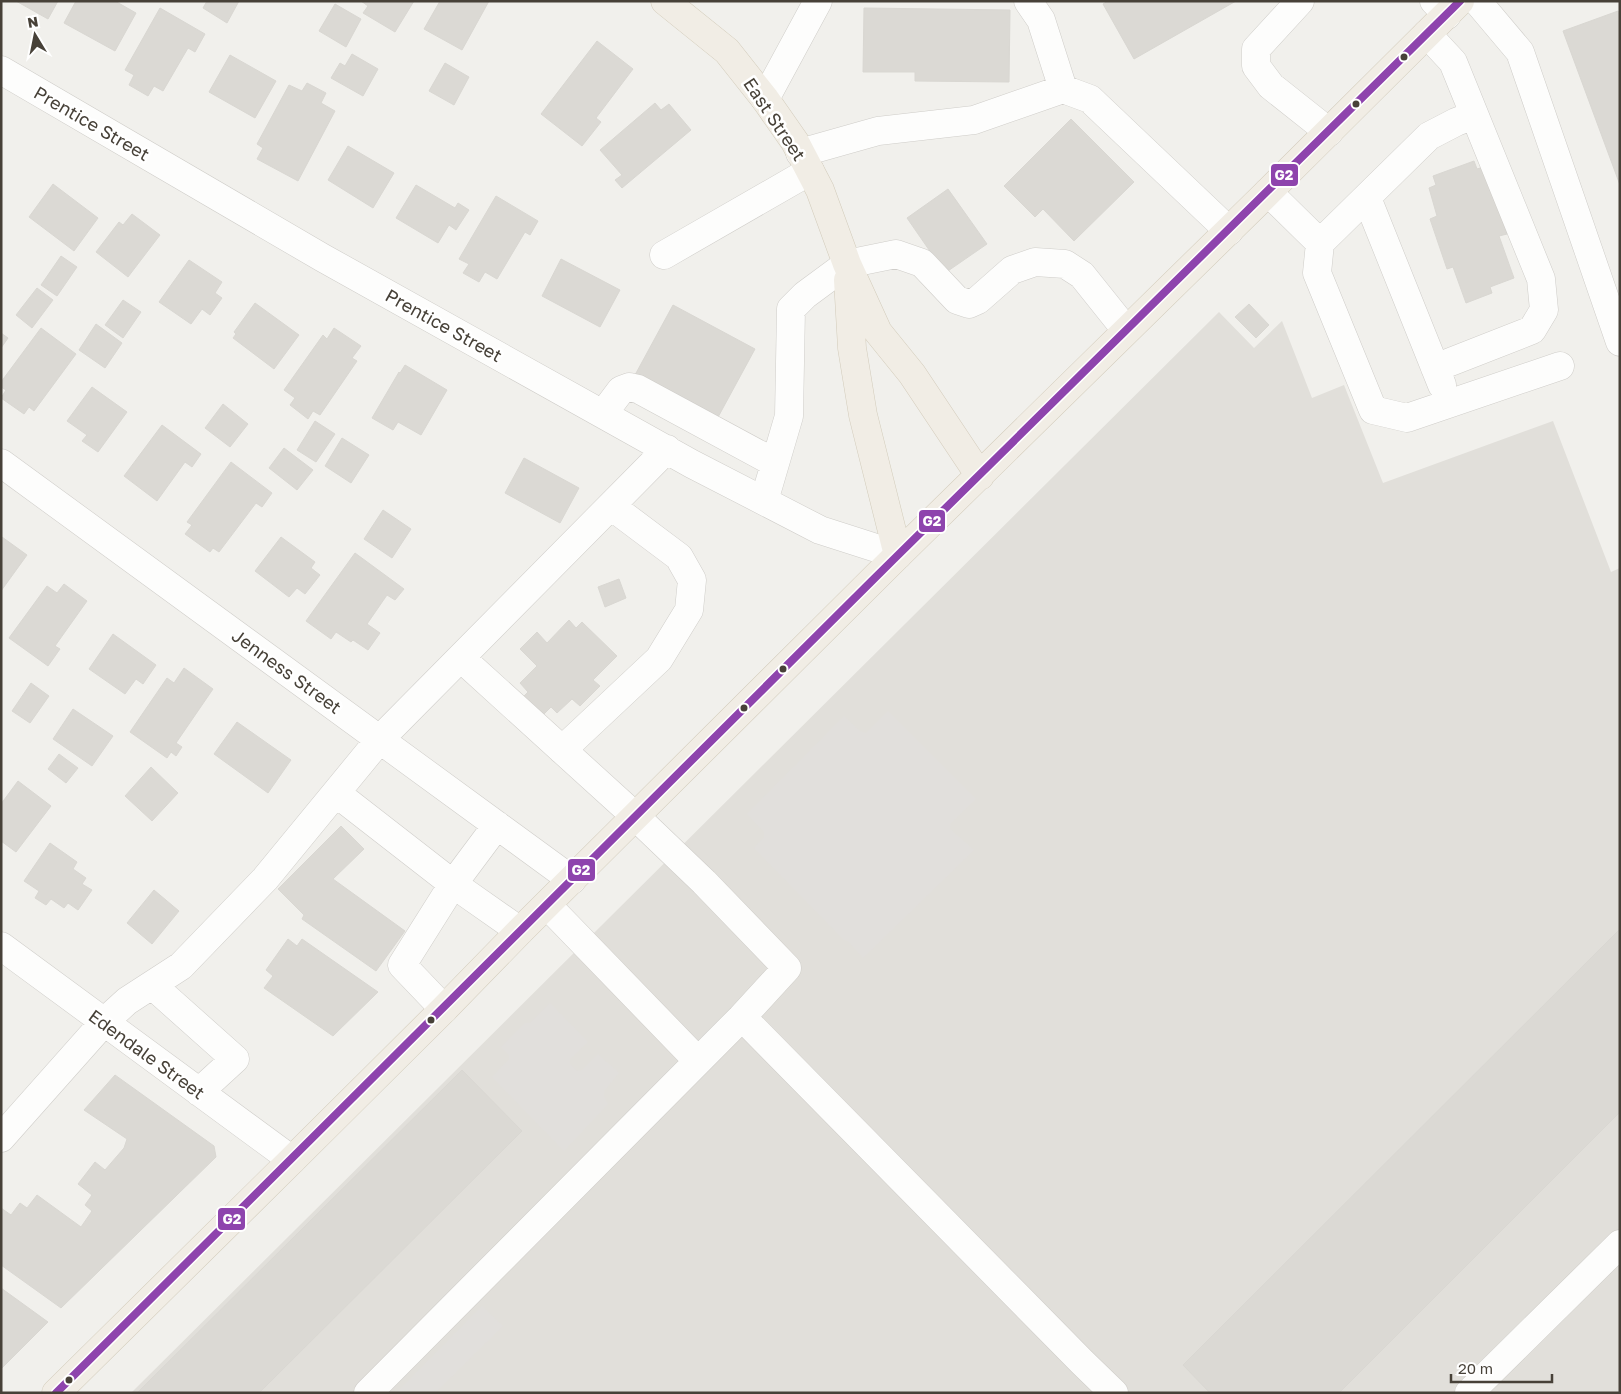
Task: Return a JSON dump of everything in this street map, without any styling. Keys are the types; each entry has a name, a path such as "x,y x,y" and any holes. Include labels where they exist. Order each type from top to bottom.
{"main road":[{"name":"East Street","path":"665,1 727,51 765,99 795,142 820,190 847,264 878,332 912,374 980,476"},
{"path":"56,1393 444,1009 520,930 898,555 1329,132 1427,34 1447,6"},
{"name":"East Street","path":"847,264 852,348 864,415 898,555"}],"street":[{"path":"765,99 818,1"},
{"path":"1028,1 1042,20 1063,90"},
{"path":"1300,1 1256,48 1256,66 1271,86 1329,132"},
{"path":"1477,1 1520,52 1620,342"},
{"path":"1427,34 1453,62 1541,279 1544,310 1532,330 1435,368"},
{"name":"Prentice Street","path":"1,70 323,258 667,449 820,530 898,555"},
{"path":"664,255 805,162 878,131 974,120 1063,90 1090,99 1229,231"},
{"path":"1474,115 1429,136 1320,243 1317,273 1373,410 1407,418 1560,366"},
{"path":"1268,192 1320,243"},
{"path":"1367,198 1450,404"},
{"path":"764,501 789,416 791,309 805,295 847,264 896,254 922,262 957,300 969,304 978,300 1012,270 1035,262 1064,264 1082,275 1126,330"},
{"path":"603,414 621,390 629,386 638,389 775,463"},
{"path":"1,1138 104,1022 127,1001 181,966 187,960 264,879 380,739 667,449"},
{"name":"Jenness Street","path":"1,463 572,880"},
{"path":"562,750 659,659 689,610 692,580 679,557 611,506"},
{"path":"368,1393 742,1017 787,968 704,882 635,816 461,658"},
{"path":"336,793 453,884 520,930"},
{"path":"444,1009 402,965 453,884 497,825"},
{"path":"547,905 698,1061"},
{"name":"Edendale Street","path":"1,946 292,1160"},
{"path":"152,985 235,1059 199,1092"},
{"path":"742,1017 1114,1393"},
{"path":"1469,1393 1620,1244"}],"shaded area":[{"path":"1219,312 1254,348 1282,321 1312,398 1344,385 1383,483 1553,421 1611,572 1620,568 1620,1393 131,1393"},
{"path":"888,711 976,799 951,823 950,829 974,850 863,958 754,848 764,837 764,832 747,814 844,716 860,731 866,733"},
{"path":"550,1003 588,1042 570,1059 570,1064 577,1071 582,1070 598,1054 619,1073 605,1090 604,1096 608,1104 564,1151 492,1077 509,1059 509,1055 501,1047 525,1023 530,1023"},
{"path":"482,1306 503,1326 435,1393 396,1393"}],"building":[{"path":"16,1 58,1 48,19"},
{"path":"76,1 115,1 136,13 115,51 64,23"},
{"path":"207,1 239,1 227,23 203,8"},
{"path":"361,1 414,1 395,32 363,13 368,6"},
{"path":"440,1 489,1 462,50 424,29"},
{"path":"1108,1 1236,1 1134,59 1103,4"},
{"path":"335,4 361,19 346,47 319,31"},
{"path":"160,8 205,34 195,52 188,48 163,91 154,86 148,96 129,85 134,75 125,70"},
{"path":"864,8 1010,10 1009,82 915,81 915,72 863,72"},
{"path":"1618,11 1620,15 1620,185 1563,31"},
{"path":"597,41 633,69 596,118 601,122 582,146 541,114"},
{"path":"352,54 378,69 363,96 331,78 340,63 345,66"},
{"path":"230,55 276,81 255,118 209,92"},
{"path":"445,63 469,77 454,105 429,91"},
{"path":"307,83 326,93 321,103 335,111 298,181 257,159 263,148 257,144 289,85 302,91"},
{"path":"655,103 661,110 669,104 691,130 622,188 615,180 622,175 600,150"},
{"path":"1071,119 1134,182 1074,241 1043,209 1035,217 1004,186"},
{"path":"348,146 394,173 373,208 328,180"},
{"path":"1474,161 1477,169 1483,167 1507,234 1499,236 1514,278 1490,287 1492,293 1466,303 1453,267 1447,269 1430,219 1437,216 1429,188 1436,185 1433,176"},
{"path":"53,184 98,218 74,251 29,217"},
{"path":"416,185 455,208 458,203 469,210 456,230 449,225 438,243 396,218"},
{"path":"948,189 987,244 945,273 907,218"},
{"path":"496,196 538,221 530,235 525,232 497,279 485,272 479,282 463,273 469,264 459,259"},
{"path":"132,214 160,235 128,277 96,252 119,222 123,225"},
{"path":"61,256 77,267 57,296 41,285"},
{"path":"561,259 620,290 600,327 542,296"},
{"path":"189,260 222,282 215,293 222,298 210,315 202,309 191,324 159,302"},
{"path":"37,288 53,300 32,328 16,315"},
{"path":"123,300 141,312 123,338 105,325"},
{"path":"255,303 299,335 274,369 233,338 236,334 234,332"},
{"path":"1249,304 1269,325 1256,338 1235,317"},
{"path":"673,305 755,349 717,419 635,375"},
{"path":"96,324 122,343 105,368 79,350"},
{"path":"41,328 76,354 34,411 29,407 24,414 1,398 6,390 1,387 1,382"},
{"path":"334,328 361,346 352,358 357,361 320,415 313,411 308,419 290,405 295,398 284,390 323,335 327,339"},
{"path":"1,333 8,338 1,348"},
{"path":"405,365 447,390 421,435 398,422 393,430 372,418"},
{"path":"92,387 127,412 98,452 82,441 87,435 67,421"},
{"path":"223,404 248,424 230,447 205,428"},
{"path":"315,421 335,434 316,462 297,450"},
{"path":"162,425 201,454 192,467 185,462 157,501 124,476"},
{"path":"342,438 369,455 351,483 325,466"},
{"path":"284,448 313,470 297,490 269,468"},
{"path":"524,458 579,488 560,523 505,493"},
{"path":"231,462 272,493 262,507 256,503 219,552 213,548 210,552 185,534 192,525 187,522"},
{"path":"383,510 411,529 392,558 364,539"},
{"path":"281,537 315,562 311,568 320,575 305,594 297,588 289,597 255,571"},
{"path":"1,538 27,555 1,591"},
{"path":"355,553 404,589 395,600 387,595 367,624 380,633 368,650 336,632 331,639 306,621"},
{"path":"619,579 626,598 605,607 598,587"},
{"path":"64,584 87,601 55,646 60,649 48,666 9,638 47,586 57,593"},
{"path":"569,620 576,628 582,622 617,656 593,680 600,686 580,706 572,699 557,713 551,707 542,716 523,697 528,692 520,683 537,666 520,649 537,632 547,643"},
{"path":"113,634 156,665 143,684 136,679 125,694 89,669"},
{"path":"184,668 213,689 176,743 182,747 176,756 171,752 167,758 130,732 167,678 174,683"},
{"path":"31,683 49,696 30,723 12,711"},
{"path":"73,709 113,736 92,766 53,739"},
{"path":"237,722 291,760 268,793 214,754"},
{"path":"59,754 78,768 66,783 48,769"},
{"path":"151,767 178,793 152,821 125,796"},
{"path":"18,781 51,806 16,852 1,841 1,804"},
{"path":"341,826 364,849 333,879 405,931 376,971 302,919 304,915 278,889"},
{"path":"50,843 77,862 73,869 86,878 82,884 92,890 78,910 68,903 64,908 51,899 46,905 35,898 39,891 24,881"},
{"path":"154,890 179,911 152,944 127,923"},
{"path":"1620,929 1620,1112 1339,1393 1210,1393 1183,1365"},
{"path":"288,939 297,946 302,939 378,992 333,1036 264,988 273,976 266,970"},
{"path":"462,1070 522,1131 259,1393 137,1393"},
{"path":"115,1075 214,1146 216,1157 61,1308 1,1265 1,1208 11,1215 20,1203 27,1208 37,1195 81,1227 92,1211 85,1205 92,1195 78,1184 95,1162 105,1170 124,1148 127,1139 84,1110"},
{"path":"1,1288 48,1322 1,1369"}],"transit line":[{"name":"G2","path":"56,1393 684,767 1460,1"}]}
